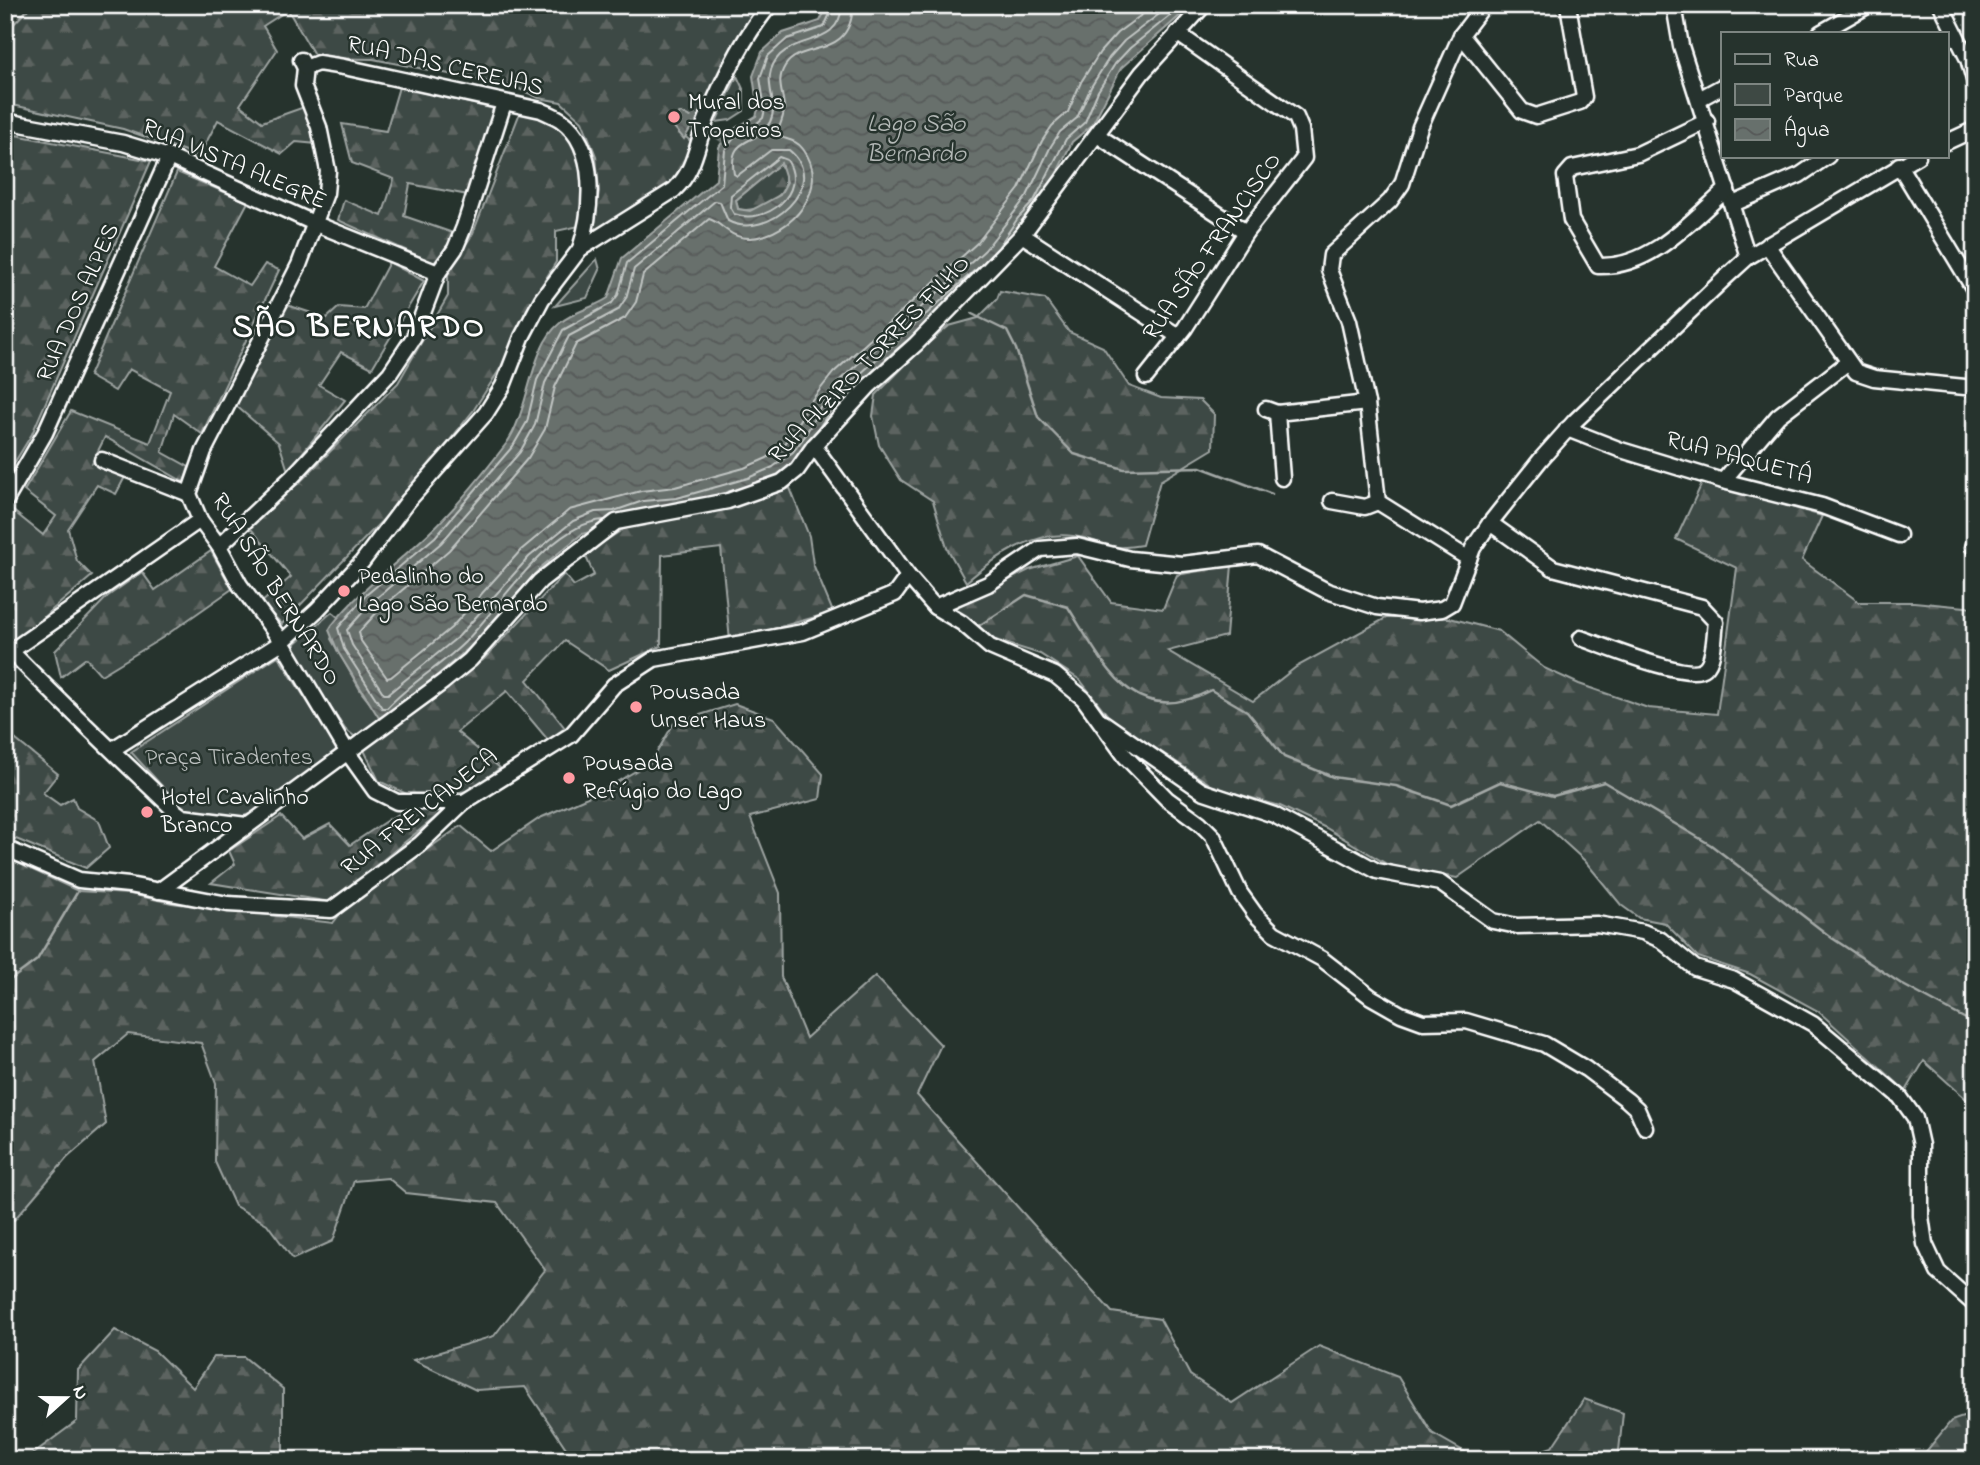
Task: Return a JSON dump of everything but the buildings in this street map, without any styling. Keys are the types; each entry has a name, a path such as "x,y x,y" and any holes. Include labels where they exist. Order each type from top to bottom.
{"street":[{"path":"113,749 282,642 362,562 408,501 486,414 503,386 522,337 542,299 580,249 674,190 686,178 695,160 710,111 756,22 770,5"},
{"name":"RUA ALZIRO TORRES FILHO","path":"159,891 470,660 540,581 607,528 631,518 728,501 782,482 797,470 814,446 869,386 916,344 1023,235 1142,73 1204,5"},
{"path":"1469,559 1444,547 1378,502 1367,403 1349,321 1329,270 1331,255 1390,201 1402,184 1420,127 1461,36 1484,5"},
{"path":"1461,36 1522,111 1536,116 1584,97 1568,5"},
{"path":"1674,5 1681,46 1748,257"},
{"path":"1822,32 1869,5"},
{"path":"1941,5 1968,59 1975,83"},
{"name":"RUA SÃO FRANCISCO","path":"1146,377 1178,336 1246,232 1304,158 1301,130 1296,117 1177,33"},
{"name":"RUA DAS CEREJAS","path":"303,64 332,65 541,110 562,120 575,136 586,162 590,194 588,224 580,249"},
{"name":"RUA SÃO BERNARDO","path":"303,64 303,86 319,127 328,171 326,193 316,224 293,276 204,451 189,494 200,520 219,546 240,584 282,642 348,753 375,791 397,802 464,802"},
{"path":"1699,99 1721,87"},
{"path":"219,546 292,477 390,373 414,337 438,272 455,249 464,227 504,103"},
{"name":"RUA VISTA ALEGRE","path":"5,121 123,143 169,157 316,224 438,272"},
{"path":"1707,121 1638,154 1572,168 1565,176 1571,220 1598,266 1612,266 1668,240 1727,190"},
{"path":"1948,142 1975,129"},
{"path":"1097,135 1246,232"},
{"name":"RUA DOS ALPES","path":"5,502 45,433 169,157"},
{"path":"1733,205 1800,175 1825,158"},
{"path":"935,607 988,584 1040,549 1077,546 1130,559 1182,564 1258,555 1327,591 1377,607 1419,612 1442,609 1452,603 1469,559 1490,523 1567,429 1748,257 1914,158"},
{"path":"1899,165 1975,291"},
{"path":"1023,235 1111,295 1178,336"},
{"path":"1768,245 1847,363 1856,372 1874,378 1975,388"},
{"path":"1723,481 1778,416 1847,363"},
{"path":"1282,478 1271,411 1367,403"},
{"name":"RUA PAQUETÁ","path":"1567,429 1621,450 1723,481 1822,506 1899,535"},
{"path":"814,446 908,576 935,607 962,623 990,647 1055,675 1083,698 1104,723 1115,745 1133,765 1167,799 1213,836 1240,893 1255,914 1274,933 1322,959 1371,997 1401,1014 1423,1022 1466,1021 1544,1044 1586,1069 1627,1100 1637,1110 1645,1128"},
{"path":"102,460 189,494"},
{"path":"1332,501 1365,508 1378,502"},
{"path":"200,520 8,648 82,724 113,749 183,817 246,825"},
{"path":"1490,523 1553,568 1702,607 1716,622 1709,663 1703,671 1695,673 1663,666 1581,638"},
{"name":"RUA FREI CANECA","path":"5,848 79,880 228,904 331,911 419,845 464,802 571,735 614,685 654,659 803,632 895,594 908,576"},
{"path":"1104,723 1202,791 1274,815 1377,872 1440,883 1493,921 1517,926 1597,924 1643,932 1668,944 1695,968 1734,980 1814,1024 1900,1097 1915,1118 1921,1144 1921,1216 1924,1244 1938,1272 1975,1305"}],"green space":[{"path":"32,5 764,5 696,119 681,114 673,126 694,144 679,174 653,198 592,233 599,191 596,156 582,121 561,102 539,98 515,87 373,59 316,58 288,10 263,26 277,50 240,105 262,122 307,106 318,144 296,142 282,154 218,120 199,156 123,129 17,106 5,106 5,33"},
{"path":"737,76 744,91 744,111 730,120 716,122"},
{"path":"399,87 495,109 468,195 410,184 404,216 456,234 434,263 338,220 344,200 382,216 394,179 352,163 342,124 386,131"},
{"path":"521,110 558,122 574,142 582,169 584,225 556,231 556,262 525,313 505,361 473,411 403,499 282,624 261,603 291,577 246,523 299,483 398,383 448,296 448,274 473,233"},
{"path":"5,133 151,161 32,434 5,478"},
{"path":"778,164 785,170 785,189 764,206 751,210 738,209 736,200"},
{"path":"177,172 248,202 214,266 250,286 265,264 279,270 202,434 174,414 162,452 189,467 184,482 105,437 92,463 126,475 116,494 97,485 68,529 77,561 92,576 14,642 5,632 5,521 12,510 43,535 56,516 24,491 71,411 150,443 170,391 129,369 115,391 89,376"},
{"path":"597,259 600,270 587,298 555,306"},
{"path":"389,262 424,281 372,368 341,352 319,385 345,400 288,471 279,443 234,404 287,305 327,318 339,307 364,309"},
{"path":"1000,291 1045,299 1069,332 1103,347 1129,386 1161,398 1200,400 1214,414 1213,449 1160,481 1142,545 1120,547 1073,536 1043,537 1002,555 966,582 947,548 933,501 901,480 879,445 873,416 876,395 919,351 949,326 978,318 997,299"},
{"path":"1703,481 1822,516 1802,560 1859,602 1914,602 1975,608 1975,1107 1924,1061 1906,1091 1818,1011 1750,974 1698,957 1665,923 1639,918 1621,905 1585,861 1540,820 1457,878 1390,866 1326,828 1280,806 1214,787 1110,718 1080,680 1040,654 986,637 954,607 1029,570 1078,556 1111,602 1163,609 1177,575 1232,565 1226,636 1168,651 1253,701 1296,667 1386,618 1450,618 1499,631 1544,668 1579,684 1648,708 1717,714 1737,568 1676,539"},
{"path":"790,488 809,536 813,564 833,612 730,641 721,548 662,555 661,646 609,670 565,641 527,680 565,728 548,740 507,691 457,732 500,768 469,791 413,797 379,781 363,748 483,660 564,574 574,586 594,575 586,557 602,543 632,522 730,507"},
{"path":"211,551 232,589 162,638 101,675 86,658 61,677 55,651 108,596 142,572 155,590"},
{"path":"332,612 340,619 331,639 362,693 384,721 358,739 345,729 294,652 295,644"},
{"name":"Praça Tiradentes","path":"278,656 338,749 255,812 241,817 207,815 182,808 131,752"},
{"path":"735,704 774,718 823,774 820,799 750,817 780,893 781,977 806,1038 875,976 941,1045 917,1095 1112,1312 1160,1319 1190,1375 1232,1403 1319,1346 1398,1377 1432,1433 1479,1460 574,1460 525,1387 476,1390 413,1360 494,1336 545,1270 497,1203 406,1193 388,1178 354,1181 333,1241 293,1259 267,1224 235,1206 215,1162 216,1083 201,1043 128,1034 95,1062 106,1124 67,1158 14,1220 5,1216 5,857 78,891 130,894 172,903 333,923 347,905 461,826 491,851 540,818 601,791 651,762 674,723"},
{"path":"5,731 58,774 43,793 60,805 73,798 77,808 99,821 109,848 86,868 16,839 5,838"},
{"path":"413,807 442,812 331,902 211,883 235,864 229,851 281,816 302,839 330,824 350,845 389,819"},
{"path":"115,1330 155,1351 193,1388 214,1357 244,1357 283,1389 283,1460 5,1460 5,1454 31,1455 77,1421 78,1370"},
{"path":"1584,1399 1623,1413 1618,1460 1514,1460 1552,1447"},
{"path":"1975,1413 1975,1460 1919,1460 1951,1421"}],"water":[{"name":"Lago São Bernardo","path":"828,5 1192,5 1121,68 1092,125 1072,142 1049,189 1007,247 956,300 892,353 852,391 833,415 819,444 771,486 582,534 540,568 470,647 390,716 379,718 338,652 329,630 332,625 366,589 450,512 506,444 520,415 542,348 550,334 565,319 608,298 622,258 716,180 719,147 729,132 756,116 758,110 753,76 762,52 783,33 820,21","holes":["781,163 787,182 780,195 750,211 738,209 736,200"]},
{"path":"681,113 696,119 684,139 673,126 674,117"}],"waterway":[{"path":"696,119 725,139"},
{"path":"972,314 1007,331 1016,349 1038,417 1074,454 1124,469 1200,467 1272,494"},
{"path":"977,627 1026,595 1068,607 1108,669 1141,697 1161,702 1184,701 1211,690 1247,711 1284,757 1333,777 1396,786 1451,805 1500,782 1553,796 1604,782 1711,845 1832,938 1903,985 1975,1024"},
{"path":"5,984 37,960 78,891"}],"place":[{"name":"Mural dos Tropeiros","path":"674,117"},
{"name":"Pedalinho do Lago São Bernardo","path":"344,591"},
{"name":"Pousada Unser Haus","path":"636,707"},
{"name":"Pousada Refúgio do Lago","path":"569,778"},
{"name":"Hotel Cavalinho Branco","path":"147,812"}],"district":[{"name":"SÃO BERNARDO","path":"359,328"}]}
